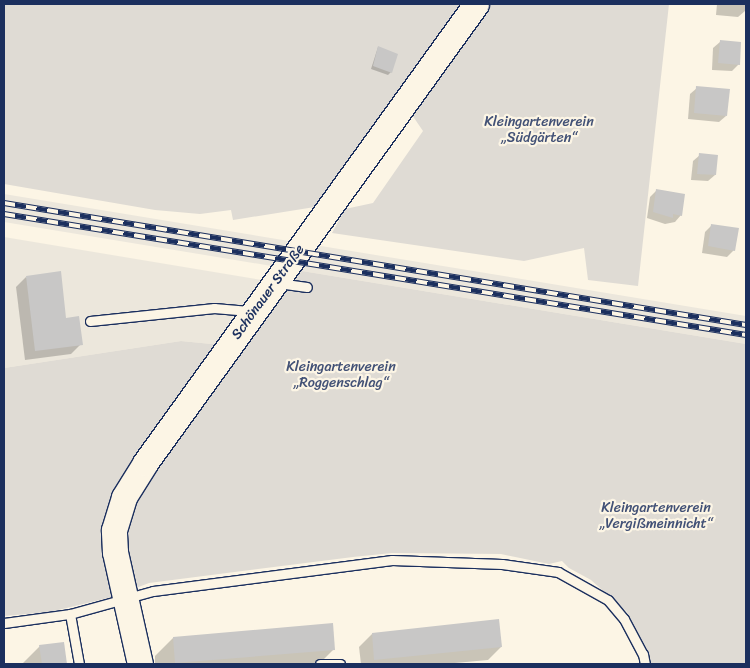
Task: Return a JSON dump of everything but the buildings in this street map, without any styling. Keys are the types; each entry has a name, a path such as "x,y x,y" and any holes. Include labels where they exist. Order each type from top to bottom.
{"street":[{"name":"Schönauer Straße","path":"140,664 125,600 114,530 124,497 476,4"}],"lane":[{"path":"275,283 307,287"},
{"path":"90,321 214,308 255,311"},
{"path":"4,623 70,614 153,591 392,560 536,567 558,572 608,600 624,619 643,654 645,664"},
{"path":"70,614 79,664"},
{"path":"320,664 340,664"}],"shaded area":[{"path":"4,194 295,242 278,267 4,222"},
{"path":"4,237 268,281 222,345 181,341 4,368"},
{"path":"315,245 746,316 746,344 296,270"}],"green space":[{"path":"4,4 466,4 321,206 233,220 231,210 200,214 155,210 4,184"},
{"name":"Kleingartenverein „Südgärten“","path":"488,4 669,4 638,286 588,280 584,248 524,261 332,233 345,209 373,203 423,131 410,112"},
{"path":"296,270 746,344 746,664 650,664 649,653 627,612 591,580 569,568 562,561 549,564 501,554 392,553 353,557 149,583 112,597 50,612 4,616 4,368 181,341 222,345"}],"railway":[{"path":"4,203 746,325"},
{"path":"4,214 746,335"}],"park label":[{"name":"Kleingartenverein „Roggenschlag“","path":"341,376"},
{"name":"Kleingartenverein „Vergißmeinnicht“","path":"656,516"}]}
